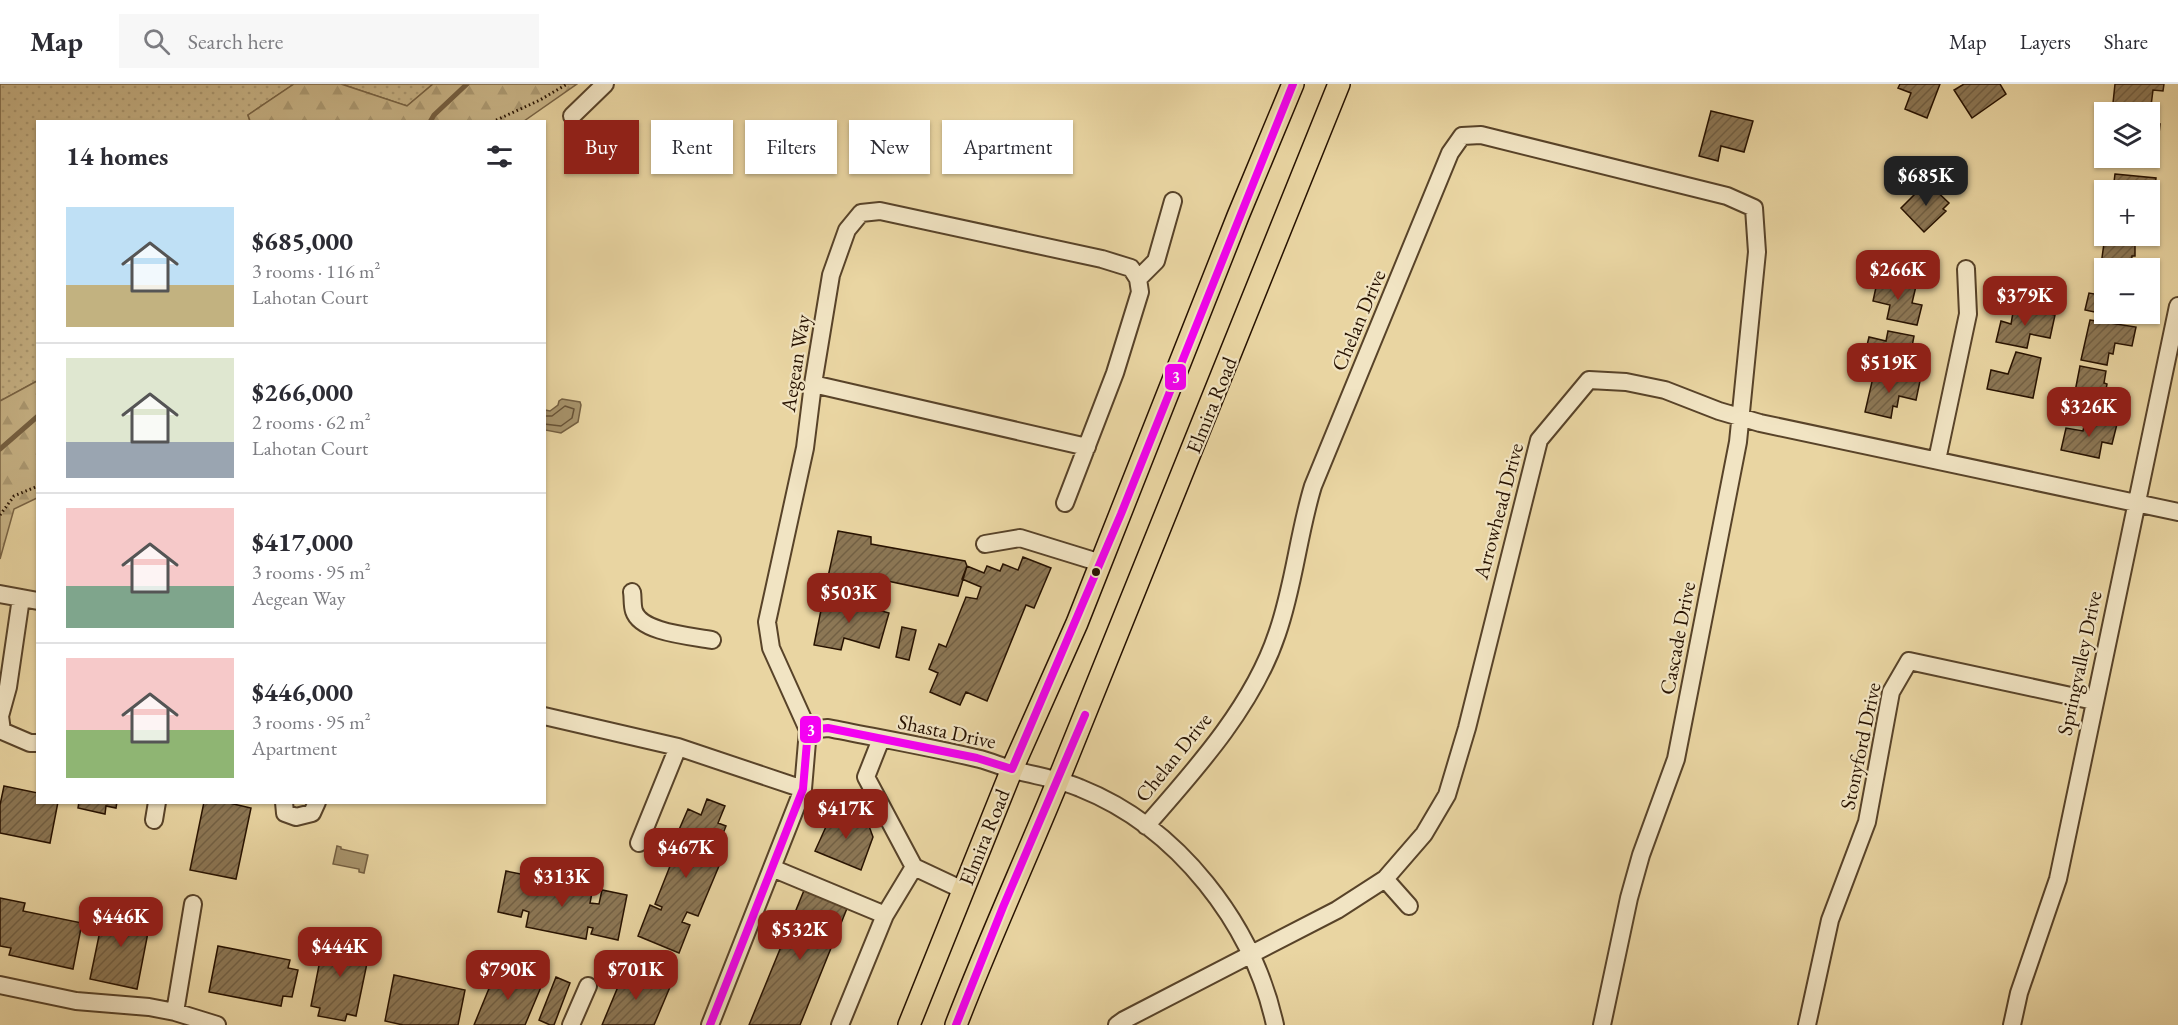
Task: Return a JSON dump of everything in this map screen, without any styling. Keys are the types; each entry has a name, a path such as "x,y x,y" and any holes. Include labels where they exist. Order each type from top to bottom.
{"main road":[{"name":"Elmira Road","path":"909,1025 1012,769 1101,563 1238,216 1293,84"},
{"name":"Elmira Road","path":"956,1025 1174,498 1339,84"}],"street":[{"path":"572,116 604,84"},
{"name":"Chelan Drive","path":"1146,826 1229,724 1261,670 1277,635 1289,592 1302,522 1312,486 1450,153 1462,136 1481,135 1727,196 1754,208 1757,252"},
{"path":"1065,503 1115,373 1140,292 1138,279 1156,261 1173,201"},
{"name":"Aegean Way","path":"808,730 771,648 767,622 805,448 831,276 847,230 861,213 880,211 1102,259 1131,268 1138,279"},
{"name":"Cascade Drive","path":"1602,1025 1629,898 1641,855 1676,759 1738,443 1757,252"},
{"path":"1936,460 1968,314 1966,269"},
{"name":"Springvalley Drive","path":"2012,1025 2019,993 2058,879 2178,306"},
{"name":"Arrowhead Drive","path":"1118,1025 1337,910 1385,879 1424,834 1447,795 1467,728 1539,440 1589,380 1626,382 1665,390 1740,418 2178,512"},
{"path":"813,384 1087,447"},
{"path":"985,544 1020,538 1101,563"},
{"path":"632,592 634,612 640,622 652,628 712,640"},
{"path":"0,594 29,600 0,716 2,731 30,744 36,743"},
{"name":"Stonyford Drive","path":"1807,1025 1830,920 1867,822 1891,692 1909,661 2094,701"},
{"path":"546,716 678,747 802,789"},
{"name":"Shasta Drive","path":"808,730 828,728 977,758 1083,789 1129,814 1179,854 1202,878 1226,909 1260,972 1275,1025"},
{"path":"710,1025 802,789 808,730"},
{"path":"881,739 866,777 914,867 963,890"},
{"path":"639,843 678,747"},
{"path":"154,820 157,804"},
{"path":"284,804 285,813 296,817 312,813 316,804"},
{"path":"840,1025 885,915 914,867"},
{"path":"772,868 885,915"},
{"path":"1385,879 1409,906"},
{"path":"175,1012 193,904"},
{"path":"0,985 76,1001 149,1007 175,1012 217,1025"},
{"path":"571,1025 588,986"}],"path":[{"path":"496,120 540,100 567,84"},
{"path":"0,515 14,496 36,487"}],"green space":[{"path":"0,84 294,84 248,115 250,120 36,120 36,382 0,401"},
{"path":"294,84 341,84 407,106 433,84 577,84 525,120 250,120 248,115"},
{"path":"341,84 433,84 407,106"},
{"path":"36,382 36,498 14,509 0,559 0,401"}],"water":[{"path":"562,399 580,402 581,405 578,422 561,433 546,430 546,410 550,411 558,405"},
{"path":"337,846 368,855 364,873 359,872 359,869 333,864"}],"building":[{"path":"1900,84 1940,84 1927,118 1905,109 1911,93 1898,88"},
{"path":"1964,84 2000,84 2006,94 1972,118 1954,90"},
{"path":"2115,84 2164,84 2163,91 2153,90 2152,102 2113,102"},
{"path":"1711,111 1753,121 1744,152 1721,146 1718,161 1699,156"},
{"path":"2115,174 2156,178 2156,180 2114,180"},
{"path":"1927,182 1949,203 1943,209 1946,211 1924,232 1901,208"},
{"path":"2104,246 2135,246 2135,256 2132,258 2102,258"},
{"path":"1878,278 1916,286 1912,303 1922,305 1917,325 1887,319 1890,305 1873,301"},
{"path":"2089,293 2094,294 2094,312 2085,310"},
{"path":"2014,307 2055,315 2050,338 2030,334 2027,348 1996,342 2001,321 2011,324"},
{"path":"2090,320 2094,321 2094,324 2136,327 2132,346 2115,343 2113,354 2109,353 2107,365 2081,360"},
{"path":"1888,331 1914,336 1911,352 1925,355 1921,375 1863,362 1869,337 1886,341"},
{"path":"2016,352 2041,358 2033,398 1987,389 1991,370 2008,374"},
{"path":"2080,366 2106,371 2105,395 2122,398 2117,417 2072,407"},
{"path":"1874,373 1920,381 1916,400 1899,396 1897,407 1893,406 1891,418 1865,412"},
{"path":"2086,417 2117,424 2112,444 2102,442 2099,458 2061,450 2066,428 2083,431"},
{"path":"838,531 871,537 871,544 965,561 967,566 958,596 864,576 858,604 824,595"},
{"path":"1023,557 1051,568 1034,608 1026,605 987,701 966,692 960,705 930,692 938,673 929,669 939,644 946,647 966,597 977,599 981,587 962,579 967,566 984,573 987,566 1000,571 1003,564 1018,570"},
{"path":"824,595 889,613 879,648 844,638 841,650 814,645"},
{"path":"902,627 916,630 909,660 896,657"},
{"path":"4,786 36,793 36,804 58,804 50,843 0,833 0,805"},
{"path":"707,799 725,806 718,823 726,826 716,851 710,849 705,861 719,866 698,916 687,912 682,922 690,925 679,953 638,936 650,905 661,910 662,907 655,904 678,846 686,849 688,845 675,839 688,809 701,815"},
{"path":"79,804 117,804 116,808 106,806 105,814 78,808"},
{"path":"204,804 234,804 251,808 236,879 190,870"},
{"path":"834,809 869,826 873,837 861,870 815,851"},
{"path":"506,871 531,876 529,887 536,889 537,882 592,893 590,903 599,904 602,890 627,895 618,940 591,934 593,928 588,927 586,939 526,927 529,912 523,910 521,917 498,912"},
{"path":"805,888 848,906 800,1025 749,1025"},
{"path":"0,898 25,903 23,911 82,923 73,969 9,955 11,948 0,946"},
{"path":"105,907 151,917 137,989 90,979"},
{"path":"325,935 371,944 356,1016 347,1014 345,1021 318,1016 320,1008 311,1006"},
{"path":"218,946 290,960 288,968 298,970 292,997 283,996 281,1006 209,992"},
{"path":"497,969 541,987 525,1025 474,1025"},
{"path":"625,970 670,987 654,1025 602,1025"},
{"path":"394,975 465,990 458,1025 403,1025 385,1021"},
{"path":"556,977 570,983 554,1025 550,1025 539,1020"}],"waterway":[{"path":"431,120 467,84"},
{"path":"0,449 36,418"}],"transit line":[{"name":"3","path":"710,1025 803,789 808,730 828,728 977,758 1012,769 1121,514 1293,84"},
{"name":"3","path":"956,1025 1003,907 1085,715"}]}
